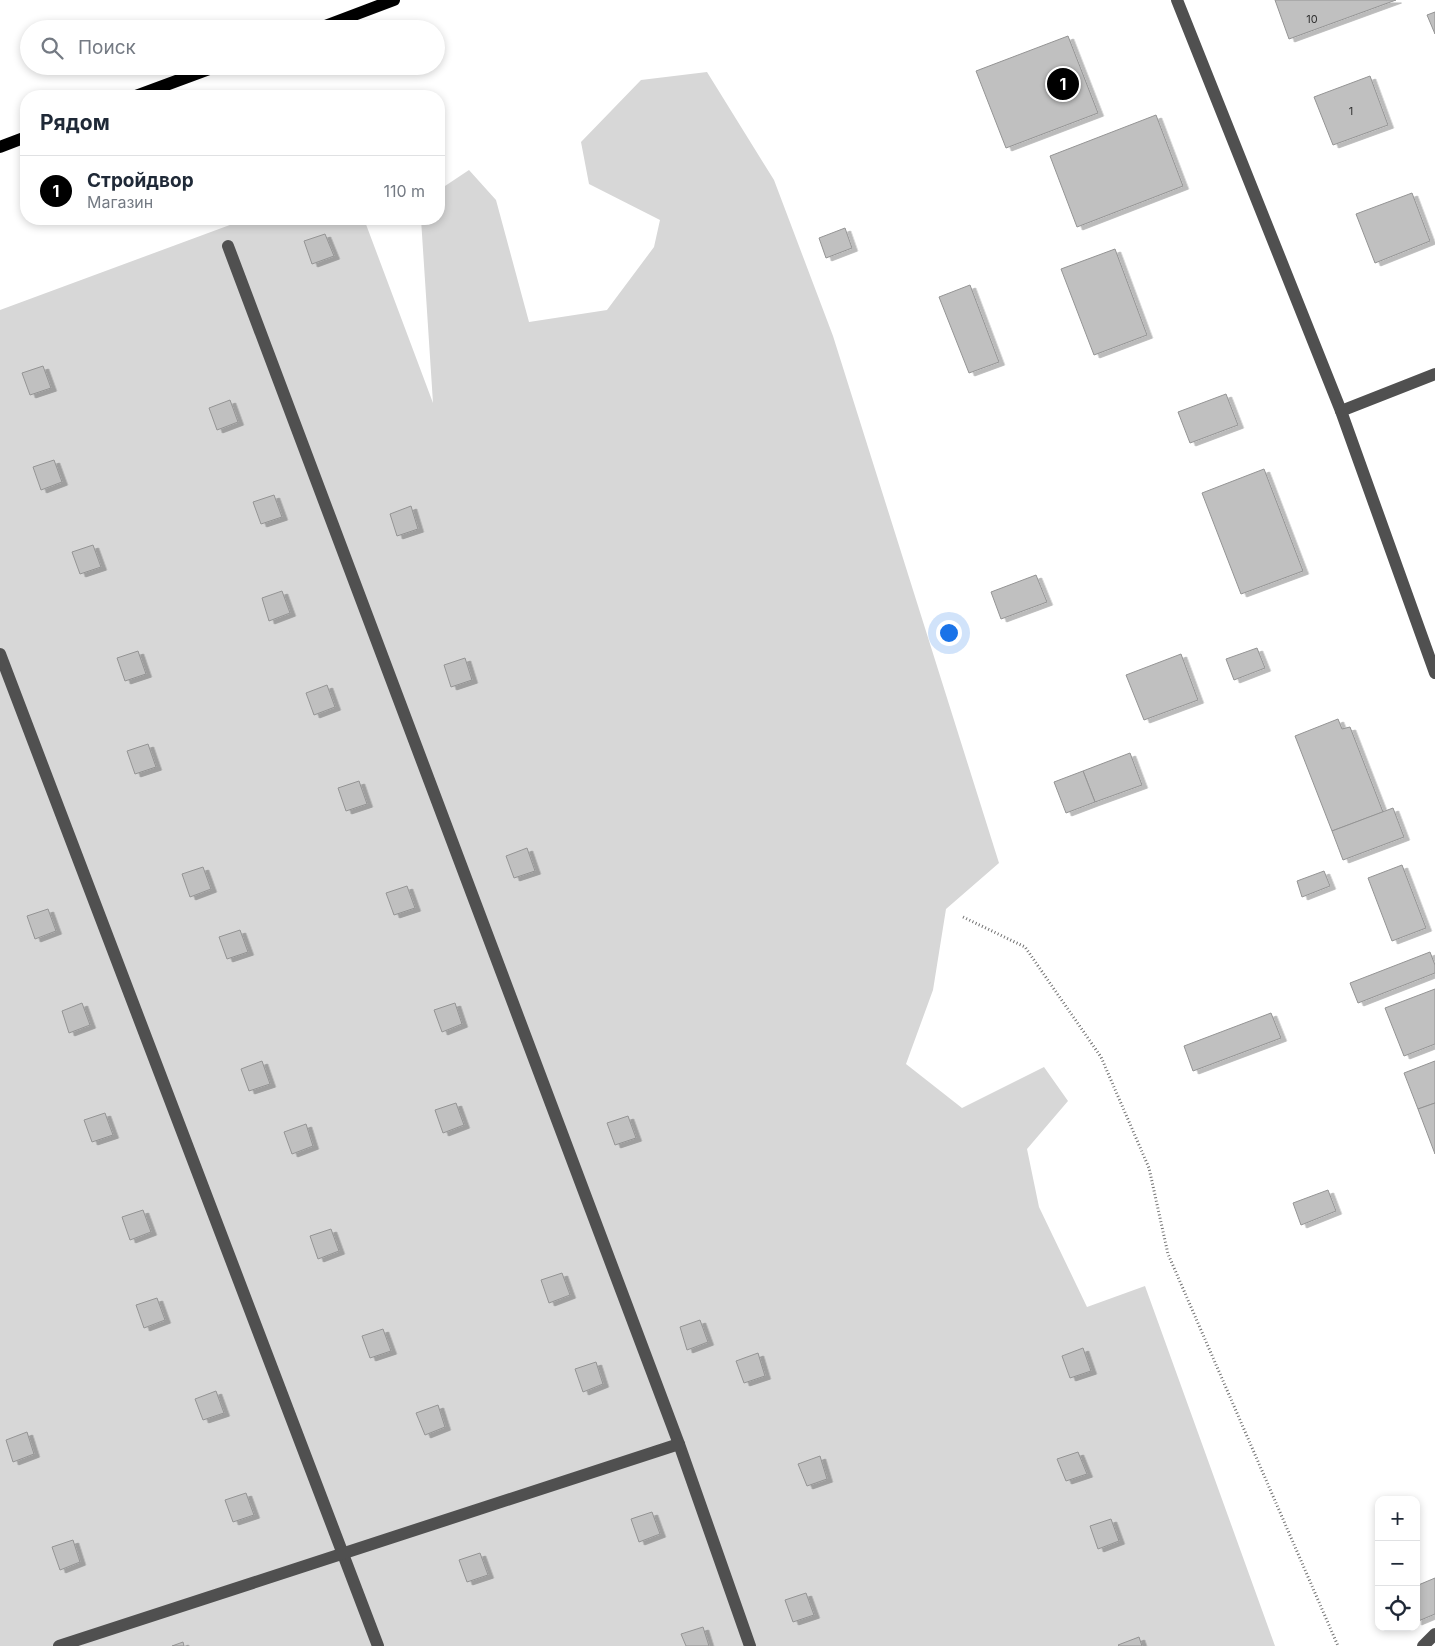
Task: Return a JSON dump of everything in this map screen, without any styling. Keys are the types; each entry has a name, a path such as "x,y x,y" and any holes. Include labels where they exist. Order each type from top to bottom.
{"main road":[{"path":"341,20 394,0"},
{"path":"152,90 193,75"},
{"path":"0,147 20,139"}],"lane":[{"path":"1177,0 1341,411 1435,673"},
{"path":"228,246 679,1444 750,1646"},
{"path":"1341,411 1435,374"},
{"path":"0,654 378,1646"},
{"path":"59,1646 679,1444"},
{"path":"1423,1646 1435,1634"}],"path":[{"path":"963,917 1025,947 1101,1058 1149,1168 1168,1254 1338,1646"}],"shaded area":[{"path":"707,72 774,180 833,336 999,863 946,909 933,990 906,1064 962,1108 1044,1067 1068,1101 1027,1149 1039,1207 1087,1307 1145,1286 1275,1646 0,1646 0,310 230,225 366,225 433,403 421,225 445,225 445,186 469,170 496,200 529,322 607,310 654,247 660,220 589,184 581,142 641,80"}],"building":[{"path":"1275,0 1396,0 1289,39"},
{"path":"1435,12 1435,34 1427,15"},
{"path":"1068,36 1098,113 1006,148 976,71"},
{"path":"1370,76 1388,125 1333,145 1314,97"},
{"path":"1156,115 1183,186 1077,227 1050,156"},
{"path":"1412,193 1430,241 1375,263 1356,214"},
{"path":"845,228 852,248 826,258 819,238"},
{"path":"325,234 334,256 312,264 304,241"},
{"path":"1115,249 1147,335 1094,355 1061,269"},
{"path":"970,285 999,362 969,373 939,297"},
{"path":"43,366 51,388 30,395 22,373"},
{"path":"1226,394 1238,425 1190,443 1178,412"},
{"path":"230,400 238,422 217,430 209,408"},
{"path":"54,460 62,482 41,490 33,467"},
{"path":"1264,469 1303,571 1241,594 1202,493"},
{"path":"274,495 282,517 261,524 253,502"},
{"path":"411,506 418,529 397,536 390,514"},
{"path":"93,545 101,567 80,574 72,552"},
{"path":"1036,575 1047,602 1001,619 991,592"},
{"path":"282,591 290,613 269,621 262,598"},
{"path":"1257,648 1265,668 1234,680 1226,659"},
{"path":"138,651 146,674 125,681 117,658"},
{"path":"1181,654 1198,700 1144,720 1126,675"},
{"path":"465,658 472,680 451,687 444,665"},
{"path":"327,685 335,707 314,715 306,693"},
{"path":"1338,719 1342,729 1350,727 1383,812 1332,831 1295,736"},
{"path":"148,744 156,767 135,774 127,751"},
{"path":"1130,753 1142,785 1095,802 1083,771"},
{"path":"1083,771 1095,802 1066,813 1054,782"},
{"path":"359,781 367,804 346,811 338,788"},
{"path":"1393,808 1404,837 1343,860 1332,831"},
{"path":"527,848 535,871 514,878 506,856"},
{"path":"1402,865 1426,928 1392,941 1368,878"},
{"path":"203,867 211,889 190,897 182,874"},
{"path":"1324,871 1330,886 1302,897 1297,881"},
{"path":"407,886 415,908 394,915 386,893"},
{"path":"48,909 56,931 35,939 27,916"},
{"path":"240,930 248,952 227,959 219,937"},
{"path":"1430,952 1435,965 1435,973 1358,1003 1350,983"},
{"path":"1435,989 1435,1044 1404,1056 1385,1008"},
{"path":"82,1003 90,1025 69,1033 62,1011"},
{"path":"455,1003 462,1024 442,1032 434,1010"},
{"path":"1271,1013 1281,1038 1193,1071 1184,1046"},
{"path":"262,1061 270,1084 249,1091 241,1069"},
{"path":"1435,1061 1435,1103 1418,1109 1404,1073"},
{"path":"456,1103 464,1125 443,1133 435,1110"},
{"path":"1435,1103 1435,1154 1418,1109"},
{"path":"105,1113 113,1135 92,1142 84,1120"},
{"path":"628,1116 636,1138 615,1145 607,1123"},
{"path":"306,1124 313,1146 292,1154 284,1132"},
{"path":"1328,1190 1336,1211 1301,1225 1293,1203"},
{"path":"143,1210 151,1232 130,1240 122,1217"},
{"path":"331,1229 339,1251 318,1259 310,1236"},
{"path":"562,1273 570,1295 549,1303 541,1280"},
{"path":"157,1298 165,1320 144,1328 136,1305"},
{"path":"700,1320 708,1342 687,1350 680,1327"},
{"path":"383,1329 391,1351 370,1358 362,1336"},
{"path":"1083,1348 1091,1371 1070,1378 1062,1356"},
{"path":"758,1353 765,1376 744,1383 736,1361"},
{"path":"596,1362 603,1384 583,1392 575,1369"},
{"path":"216,1391 224,1413 203,1420 195,1399"},
{"path":"438,1405 445,1427 425,1435 416,1413"},
{"path":"27,1432 34,1454 13,1462 6,1440"},
{"path":"1078,1452 1087,1474 1066,1481 1057,1459"},
{"path":"820,1456 827,1479 807,1486 798,1464"},
{"path":"246,1493 254,1515 233,1522 225,1500"},
{"path":"652,1512 660,1534 639,1542 631,1519"},
{"path":"1111,1519 1119,1541 1098,1549 1090,1526"},
{"path":"73,1540 80,1562 60,1570 52,1547"},
{"path":"480,1553 488,1575 467,1582 459,1560"},
{"path":"1435,1578 1435,1614 1420,1620 1420,1586"},
{"path":"806,1593 814,1615 793,1622 785,1600"},
{"path":"703,1627 709,1646 686,1646 681,1634"},
{"path":"1139,1637 1142,1646 1118,1645"},
{"path":"183,1642 184,1646 172,1646"}],"place":[{"name":"Стройдвор","path":"1063,84"}]}
